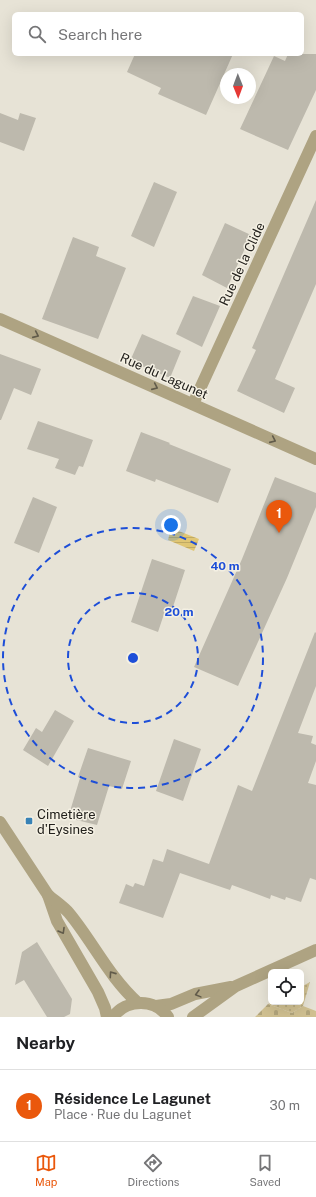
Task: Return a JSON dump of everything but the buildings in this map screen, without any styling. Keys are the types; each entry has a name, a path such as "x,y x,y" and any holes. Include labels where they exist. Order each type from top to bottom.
{"street":[{"name":"Rue de la Clide","path":"193,404 316,136"},
{"name":"Rue du Lagunet","path":"0,319 316,459"},
{"path":"0,822 48,895 57,921 98,992 107,1017"},
{"path":"48,895 69,913 116,979 127,993 138,1003"},
{"path":"193,1017 236,986 316,950"},
{"path":"156,1006 171,1004 195,994 236,986"},
{"path":"113,1017 126,1006 138,1003 147,1003 156,1006 166,1013 168,1017"}],"green space":[{"path":"310,982 304,1003 304,985"},
{"path":"268,1004 292,1013 303,1006 316,1011 316,1017 255,1017"},
{"path":"271,1005 303,1005 292,1013"}],"shaded area":[{"path":"171,528 199,539 194,551 168,540"}],"place":[{"name":"Résidence Le Lagunet","path":"279,533"},
{"name":"Cimetière d'Eysines","path":"29,821"}]}
